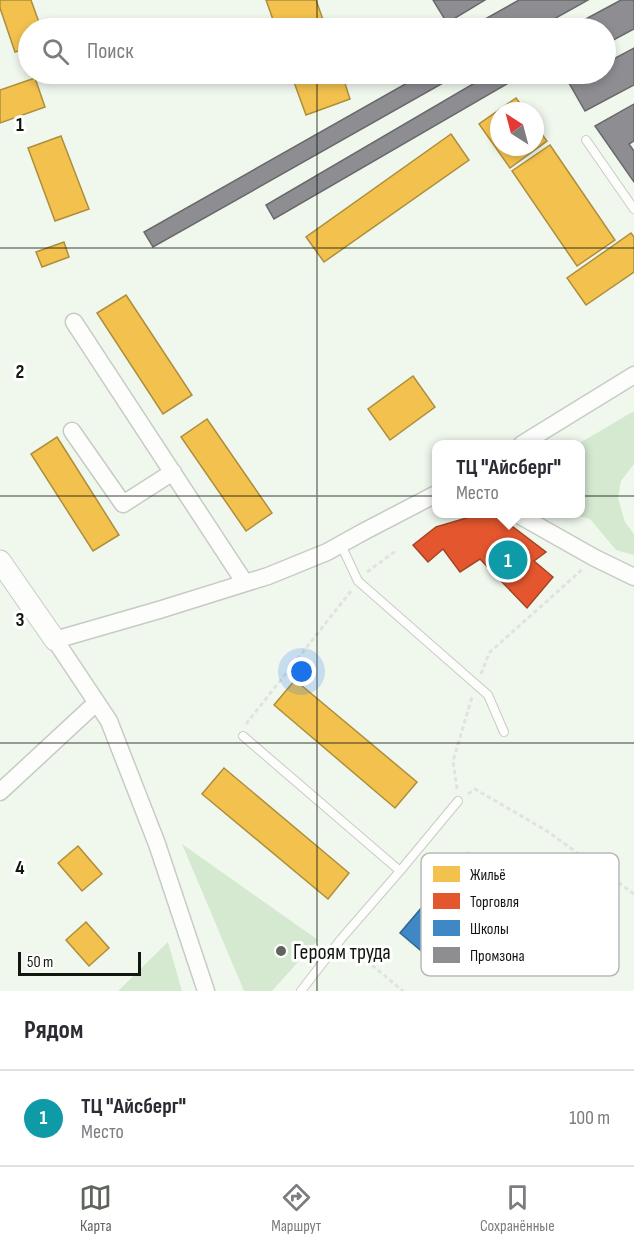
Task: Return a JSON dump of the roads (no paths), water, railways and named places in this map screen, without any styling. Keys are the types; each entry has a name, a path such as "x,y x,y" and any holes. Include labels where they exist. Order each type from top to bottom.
{"street":[{"path":"74,322 245,583"},
{"path":"528,440 634,375"},
{"path":"72,431 123,504 173,472"},
{"path":"55,640 268,576 341,545 432,496"},
{"path":"526,518 595,558 634,577"},
{"path":"0,561 109,720 153,834 206,991"},
{"path":"0,792 96,703"}],"lane":[{"path":"586,140 634,209"},
{"path":"341,545 358,581 488,695 504,732"},
{"path":"243,736 400,871"},
{"path":"301,991 341,939 458,801"}],"place":[{"name":"ТЦ \"Айсберг\"","path":"508,560"},
{"name":"Героям труда","path":"281,951"}]}
